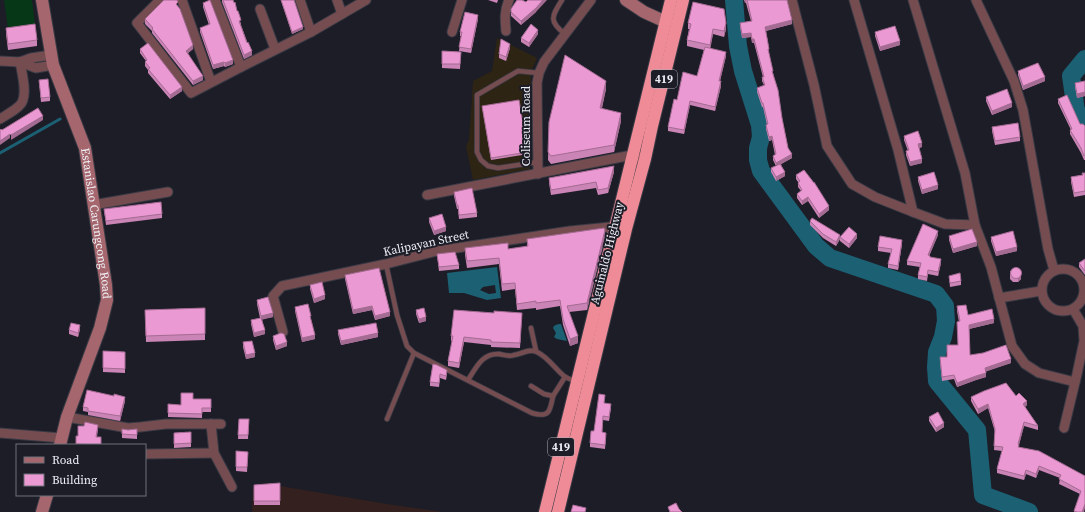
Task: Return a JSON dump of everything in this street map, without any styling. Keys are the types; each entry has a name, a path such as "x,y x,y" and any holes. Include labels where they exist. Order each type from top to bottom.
{"highway":[{"name":"Aguinaldo Highway","path":"545,512 582,383 621,228 633,156 671,0"},
{"name":"Aguinaldo Highway","path":"621,228 645,159 683,0"},
{"name":"Aguinaldo Highway","path":"558,512 582,383"}],"street":[{"name":"Estanislao Carungcong Road","path":"42,0 52,60 85,148 106,285 106,300 100,328 67,417 61,441"},
{"path":"160,0 137,23 191,93 240,66 311,32 366,0"},
{"path":"182,0 211,82"},
{"path":"215,0 240,66"},
{"path":"300,0 311,32"},
{"path":"337,0 342,14"},
{"path":"452,32 462,0"},
{"path":"506,31 505,15 509,0"},
{"name":"Coliseum Road","path":"538,174 537,82 539,73 544,62 591,0"},
{"path":"626,0 644,12 666,22"},
{"path":"792,0 814,85 827,146 852,184 875,197 945,224 975,225"},
{"path":"854,0 898,150 913,212"},
{"path":"913,0 965,173 975,225 991,267 1012,346 1025,364 1038,373 1075,382"},
{"path":"976,0 1014,81 1023,110 1048,249 1054,270"},
{"path":"260,9 275,49"},
{"path":"0,61 20,62 31,58 52,60"},
{"path":"0,119 20,106 24,98 20,62"},
{"path":"427,195 627,156 645,159"},
{"path":"93,205 168,192"},
{"name":"Kalipayan Street","path":"283,332 274,296 282,286 386,264 437,251 570,231 610,227 621,228"},
{"path":"1065,268 1078,274 1081,278 1084,285 1084,291 1079,304 1073,309 1068,311 1060,311 1053,309 1043,298 1041,290 1043,281 1048,274 1054,270 1065,268"},
{"path":"999,298 1041,290"},
{"path":"1064,428 1084,341 1083,326 1073,309"},
{"path":"67,417 128,428 166,424 221,424"},
{"path":"211,424 214,453 232,487"},
{"path":"0,433 61,441"},
{"path":"146,454 214,453"},
{"path":"42,512 46,496"}],"lane":[{"path":"562,0 554,12 553,18 555,27 565,34"},
{"path":"538,162 498,168 488,166 481,160 477,152 477,95 518,72 539,73"},
{"path":"386,264 397,315 407,346 414,353 538,415 549,412 553,396 565,377"},
{"path":"531,328 536,351"},
{"path":"468,380 482,360 489,355 498,354 510,356 521,354 530,349 541,354 565,377 582,383"},
{"path":"387,419 414,353"},
{"path":"531,386 544,394 553,396"}],"shaded area":[{"path":"497,38 537,58 531,72 530,169 473,180 466,146 469,140 473,81 492,71"},
{"path":"280,486 443,512 252,512 253,488"}],"green space":[{"path":"4,0 32,0 35,24 8,28"}],"water":[{"path":"497,267 501,298 487,300 464,293 449,293 447,273","holes":["495,285 496,293 489,294 480,290 483,287"]},
{"path":"561,324 567,341 554,337 556,333 553,327"}],"building":[{"path":"164,0 177,0 178,2 176,4 180,9 193,45 186,51 203,76 193,81 145,19"},
{"path":"210,0 233,60 213,65 200,28 210,24 203,3"},
{"path":"223,0 233,0 234,3 235,2 241,20 239,21 247,43 248,42 252,51 244,55"},
{"path":"281,0 294,0 303,27 292,32"},
{"path":"517,0 526,2 528,0 543,0 521,21 511,12 511,9"},
{"path":"747,0 787,0 792,20 765,27 772,71 778,90 788,148 792,154 776,163 773,156 776,154 772,136 769,137 766,125 768,124 763,103 757,88 765,85 762,77 764,77 754,39 752,39 751,33 742,34 740,23 752,21"},
{"path":"693,2 724,9 726,23 724,31 713,29 710,45 687,40 691,24 688,23"},
{"path":"465,12 478,15 471,49 459,47 462,32 460,32"},
{"path":"35,24 37,40 8,44 6,28"},
{"path":"531,24 538,30 529,43 521,38"},
{"path":"895,26 900,41 880,47 875,32"},
{"path":"501,39 510,44 506,57 499,54"},
{"path":"148,43 182,87 170,95 148,69 150,68 145,62 147,60 140,49"},
{"path":"705,47 726,52 715,107 690,101 684,130 668,127 674,99 677,100 683,72 697,76"},
{"path":"442,51 461,52 460,64 442,64"},
{"path":"565,55 606,81 600,108 621,113 614,145 551,156 548,152 549,122"},
{"path":"1038,63 1045,77 1023,86 1018,71"},
{"path":"48,79 50,97 41,98 39,80"},
{"path":"1085,81 1085,92 1077,94 1075,83"},
{"path":"1007,89 1012,103 992,111 986,97"},
{"path":"1067,95 1080,124 1085,126 1084,156 1070,130 1072,129 1058,99"},
{"path":"519,100 528,152 491,158 482,106"},
{"path":"38,108 43,116 0,141 1,129 2,130"},
{"path":"1018,123 1020,137 995,141 992,127"},
{"path":"918,131 922,143 918,144 922,159 910,162 906,151 909,150 904,136"},
{"path":"780,164 785,172 776,177 771,168"},
{"path":"614,166 608,188 598,190 596,182 551,190 549,178"},
{"path":"804,170 814,182 829,206 819,214 808,197 802,201 797,194 802,190 798,183 800,181 796,175"},
{"path":"934,172 938,185 922,190 918,177"},
{"path":"1082,173 1085,173 1085,191 1074,193 1071,177 1083,175"},
{"path":"472,188 477,213 459,215 454,192"},
{"path":"161,202 162,214 106,221 104,209"},
{"path":"442,214 446,227 434,231 429,218"},
{"path":"812,218 840,235 836,242 823,234 810,221"},
{"path":"923,224 938,231 928,255 930,257 941,259 938,272 928,270 927,277 918,275 921,263 907,261"},
{"path":"849,227 857,234 849,244 840,237"},
{"path":"604,228 605,230 587,303 567,306 578,336 570,339 563,319 560,300 536,303 536,301 517,304 515,283 502,284 499,258 467,261 465,248 508,243 508,249 528,246 527,239"},
{"path":"972,229 977,242 953,249 949,236"},
{"path":"1013,231 1017,247 996,252 991,237"},
{"path":"880,236 902,240 898,266 888,264 892,249 878,247"},
{"path":"455,252 459,265 439,267 437,254"},
{"path":"1085,259 1085,271 1079,263"},
{"path":"1016,267 1020,269 1022,273 1020,277 1016,279 1012,277 1010,273 1012,269"},
{"path":"379,268 390,312 375,316 372,306 353,310 345,275"},
{"path":"960,273 961,281 950,283 949,276"},
{"path":"322,282 325,295 314,299 310,285"},
{"path":"268,297 273,313 261,316 257,300"},
{"path":"308,304 315,335 302,338 295,307"},
{"path":"966,305 968,315 992,309 994,319 969,325 970,355 983,353 1006,345 1011,359 985,368 986,373 957,383 954,375 942,377 940,357 947,357 947,345 958,345 957,322 960,321 957,306"},
{"path":"205,308 205,334 146,336 145,310"},
{"path":"424,308 426,317 419,319 416,310"},
{"path":"454,310 494,313 494,311 522,313 520,343 491,342 491,340 464,337 459,363 448,361 453,336 451,336"},
{"path":"261,318 265,330 254,333 251,320"},
{"path":"71,323 80,325 78,333 69,330"},
{"path":"376,323 378,333 341,341 338,330"},
{"path":"281,333 284,334 287,342 276,346 273,336"},
{"path":"252,341 255,353 246,355 243,342"},
{"path":"103,351 125,352 125,369 103,368"},
{"path":"433,364 447,370 446,376 440,374 439,383 430,382"},
{"path":"1006,383 1016,396 1019,393 1027,401 1023,404 1038,426 1024,422 1018,447 1039,451 1085,476 1085,504 1082,512 1074,511 1081,491 1059,479 1061,475 1039,466 1036,474 1026,470 1024,476 997,469 1003,447 994,446 995,429 988,404 978,409 971,397"},
{"path":"87,390 125,397 120,416 88,411 88,408 83,407"},
{"path":"181,393 193,393 193,399 211,399 211,408 202,408 202,414 168,413 168,404 181,405"},
{"path":"599,394 605,395 604,403 611,404 609,417 603,416 602,432 606,433 605,445 590,443 591,431 594,431"},
{"path":"938,412 944,423 936,428 929,417"},
{"path":"239,419 249,419 248,435 238,435"},
{"path":"85,422 98,425 96,437 101,437 101,444 76,444 78,426 84,426"},
{"path":"122,429 137,429 137,435 122,434"},
{"path":"191,432 191,443 174,444 174,433"},
{"path":"236,451 248,452 247,467 236,467"},
{"path":"280,483 280,501 254,501 254,485"},
{"path":"676,503 682,512 670,512 668,507"},
{"path":"573,505 586,508 585,512 571,512"}],"waterway":[{"path":"734,0 738,46 743,71 760,125 761,137 758,148 758,160 761,171 816,246 830,258 936,294 945,306 946,321 943,337 937,352 937,381 977,430 983,495 1029,512"},
{"path":"1085,59 1071,76 1076,111 1085,121"},
{"path":"0,153 60,119"}]}
